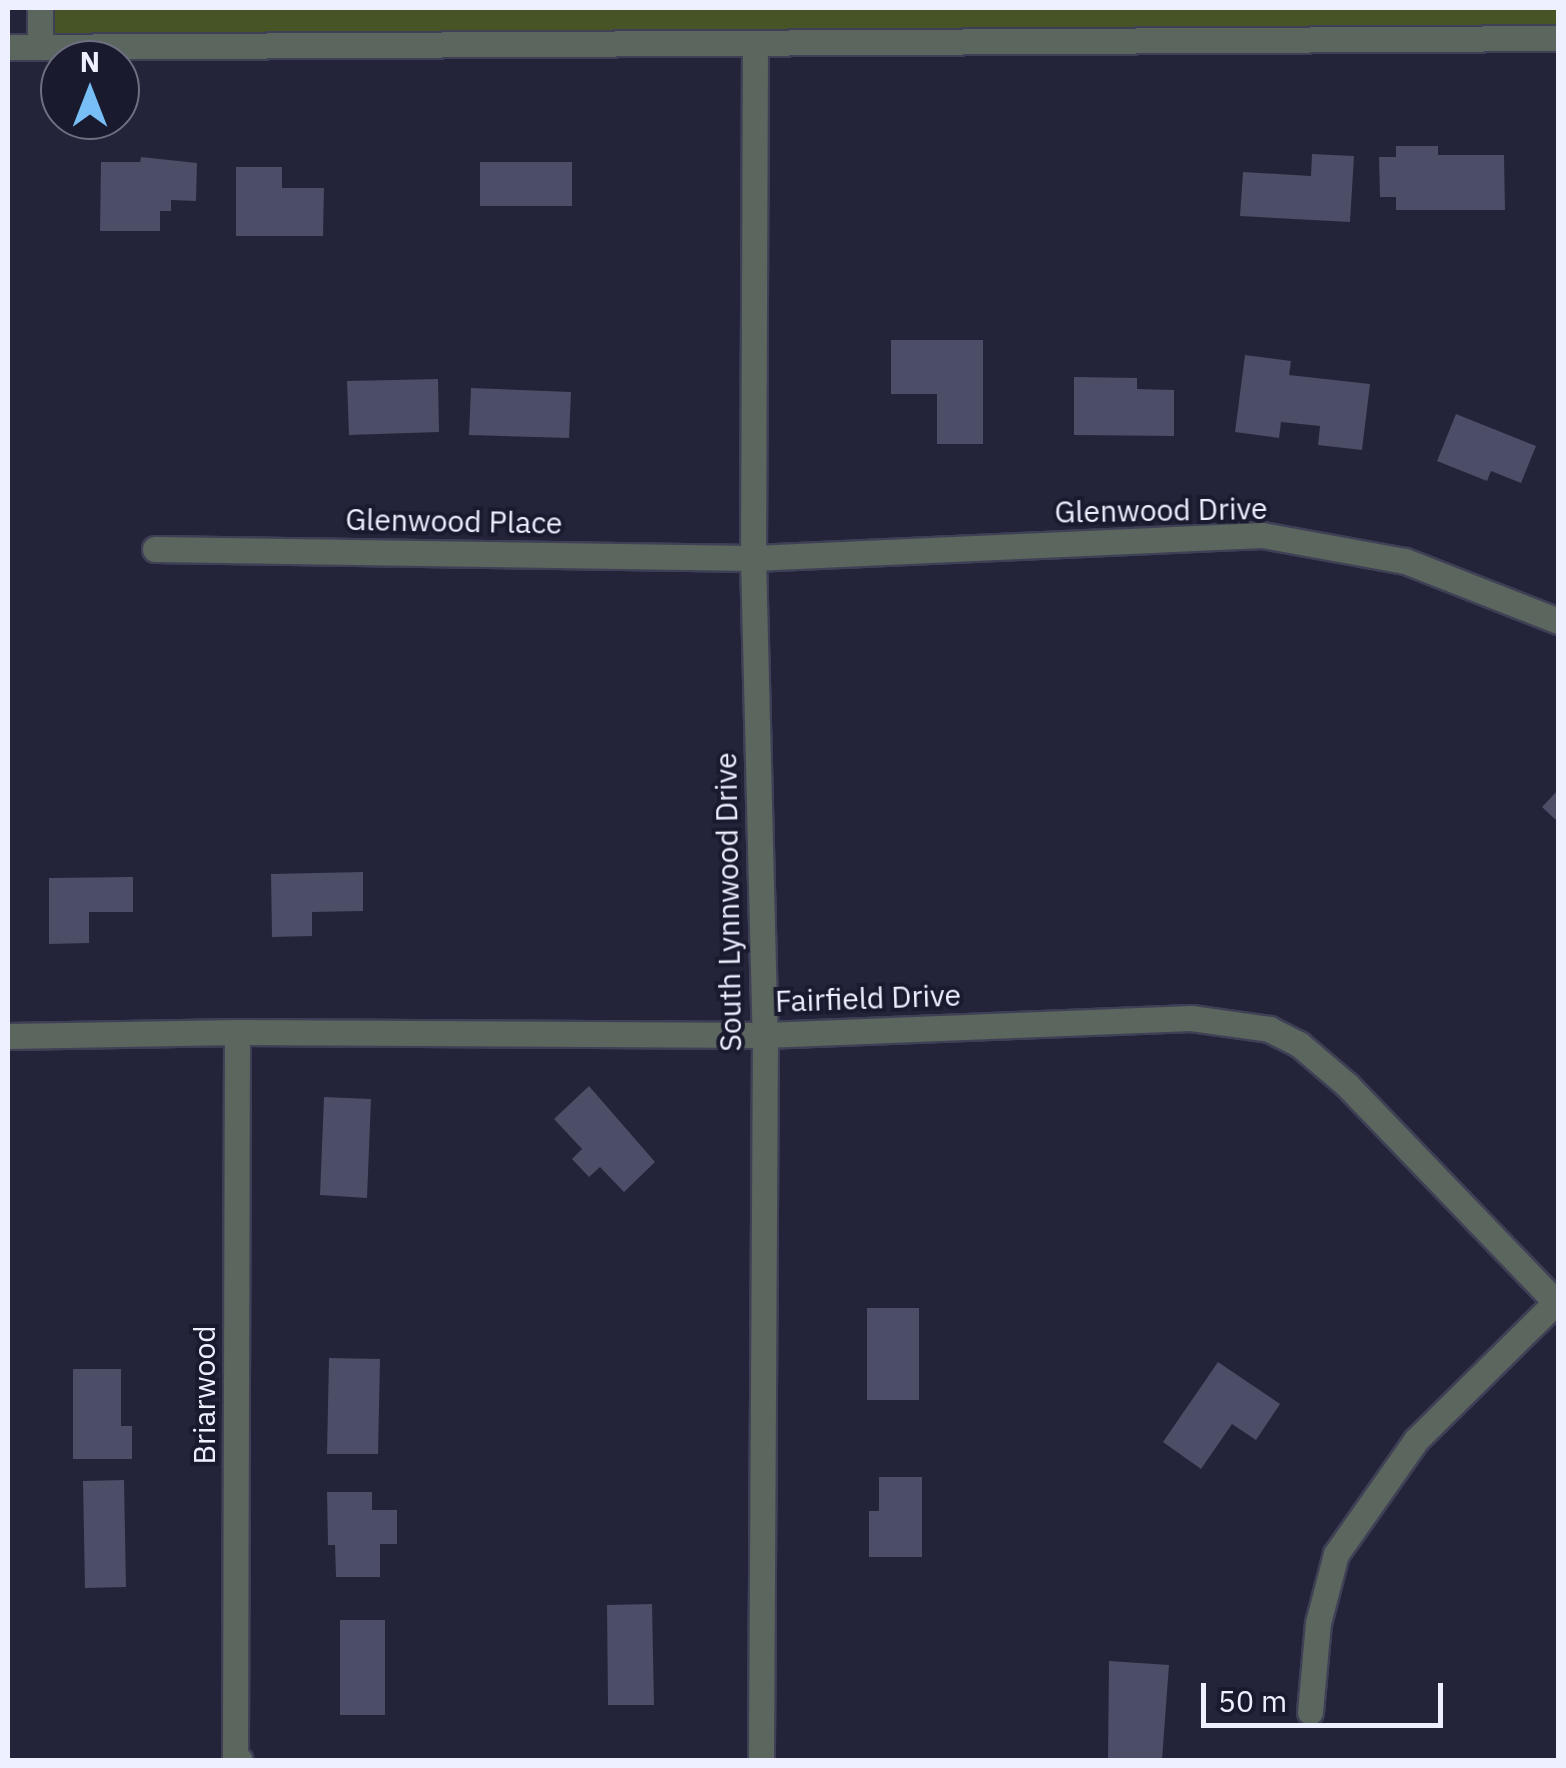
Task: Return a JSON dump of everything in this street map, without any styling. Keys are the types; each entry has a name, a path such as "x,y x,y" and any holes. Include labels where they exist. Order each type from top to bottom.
{"street":[{"path":"40,8 40,40"},
{"path":"140,46 1558,38"},
{"name":"South Lynnwood Drive","path":"755,42 753,558 765,1035 760,1760"},
{"path":"8,47 40,47"},
{"name":"Glenwood Drive","path":"753,558 1262,536 1404,561 1558,621"},
{"name":"Glenwood Place","path":"155,549 753,558"},
{"name":"Fairfield Drive","path":"8,1036 237,1032 765,1035 1191,1018 1268,1029 1300,1044 1347,1086 1557,1303"},
{"name":"Briarwood","path":"237,1032 238,1759"},
{"path":"1310,1712 1318,1622 1336,1554 1416,1440 1557,1303"}],"green space":[{"path":"40,8 1558,8 1558,37 140,46 140,40 40,40"}],"building":[{"path":"1396,146 1438,146 1438,155 1504,155 1505,210 1396,210 1396,197 1380,197 1379,157 1396,157"},
{"path":"1312,154 1354,156 1350,222 1240,216 1243,172 1311,176"},
{"path":"141,157 197,163 196,201 171,200 171,211 160,211 160,231 100,231 101,162 140,162"},
{"path":"480,162 572,162 572,206 480,206"},
{"path":"236,167 282,167 282,188 324,188 323,236 236,236"},
{"path":"891,340 983,340 983,444 937,444 937,394 891,394"},
{"path":"1245,355 1291,361 1289,375 1370,384 1362,450 1318,445 1320,426 1281,422 1279,438 1235,432"},
{"path":"1074,377 1137,378 1137,389 1174,390 1174,436 1074,435"},
{"path":"438,379 439,432 349,435 347,381"},
{"path":"471,388 571,392 569,438 469,435"},
{"path":"1456,414 1536,446 1521,483 1491,471 1487,481 1437,461"},
{"path":"1558,790 1558,822 1542,807"},
{"path":"363,872 363,911 312,912 312,936 272,937 271,874"},
{"path":"133,877 133,912 89,912 89,943 49,944 49,878"},
{"path":"589,1086 655,1162 624,1192 600,1167 589,1177 572,1159 582,1149 554,1119"},
{"path":"324,1097 371,1099 367,1198 320,1195"},
{"path":"867,1308 919,1308 919,1400 867,1400"},
{"path":"329,1358 380,1359 378,1454 327,1454"},
{"path":"1218,1362 1280,1404 1256,1440 1232,1424 1201,1469 1163,1442"},
{"path":"73,1369 121,1369 121,1426 132,1426 132,1459 73,1459"},
{"path":"879,1477 922,1477 922,1557 869,1557 869,1511 879,1511"},
{"path":"124,1480 126,1587 85,1588 83,1481"},
{"path":"327,1492 372,1492 372,1510 397,1510 397,1544 380,1544 380,1577 336,1577 335,1545 328,1545"},
{"path":"652,1604 654,1705 608,1705 607,1605"},
{"path":"340,1620 385,1620 385,1715 340,1715"},
{"path":"1109,1661 1169,1665 1162,1760 1108,1760"}]}
